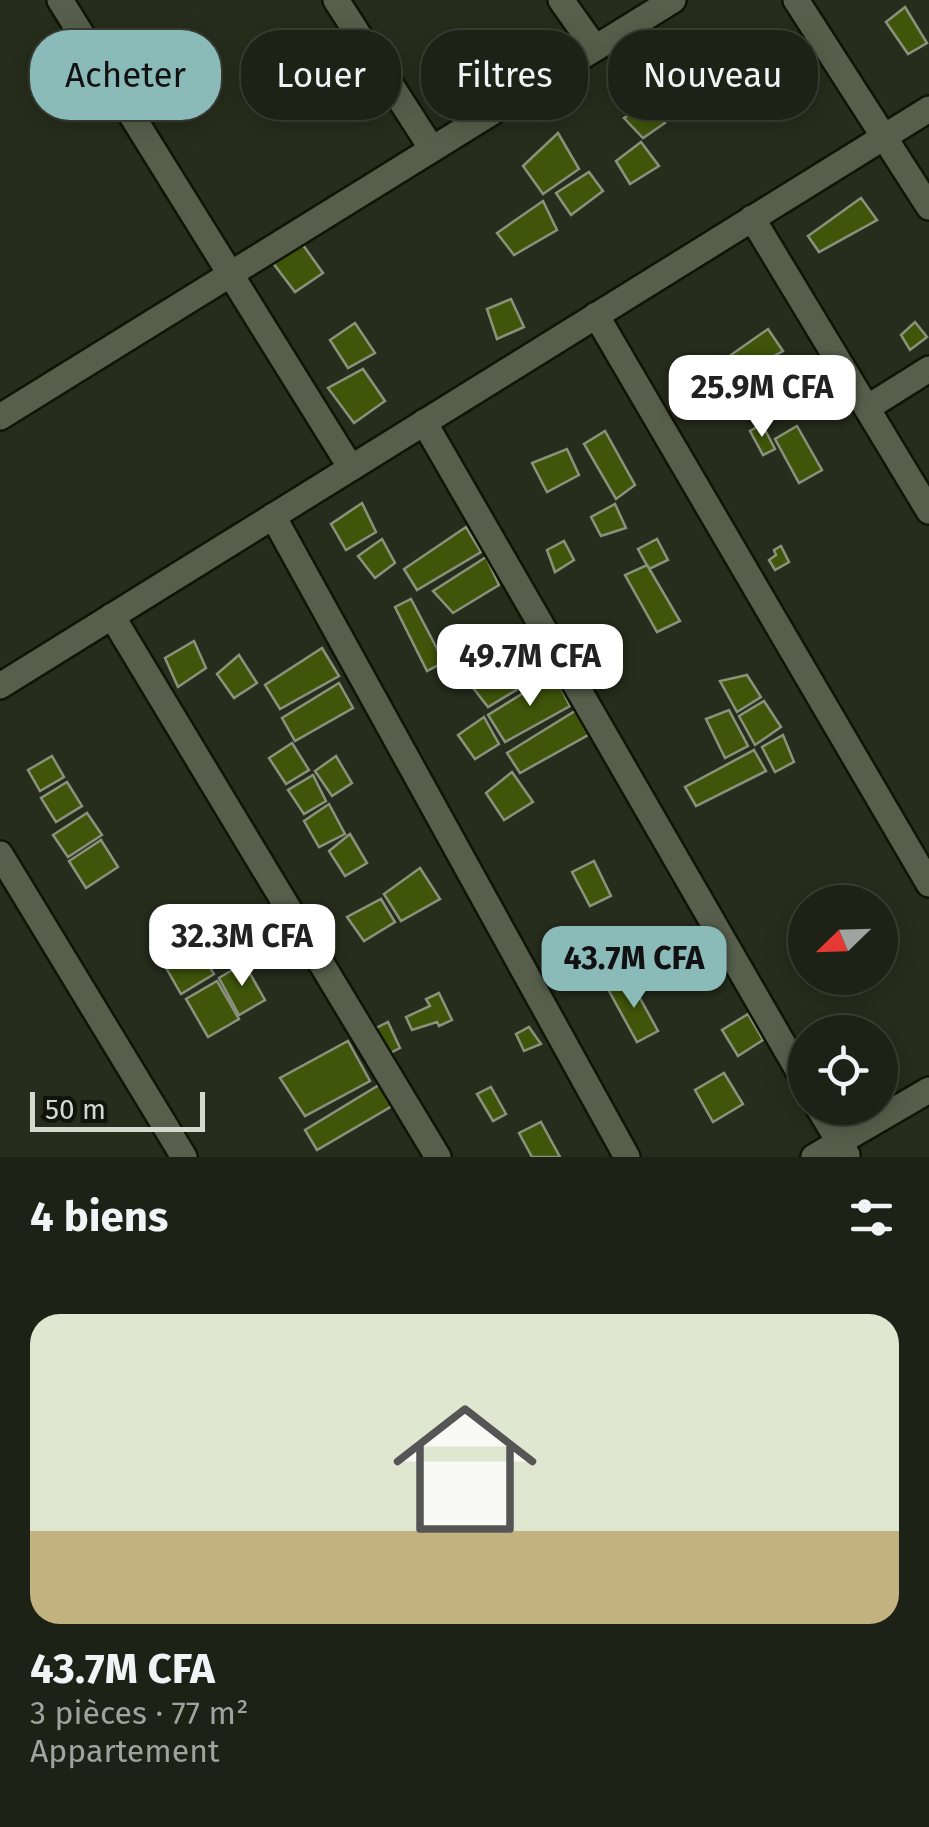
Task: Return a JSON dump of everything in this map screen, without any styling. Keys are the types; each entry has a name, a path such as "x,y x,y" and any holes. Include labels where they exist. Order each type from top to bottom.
{"street":[{"path":"60,0 351,468"},
{"path":"336,0 432,149"},
{"path":"561,0 595,48"},
{"path":"0,417 673,0"},
{"path":"796,0 929,207"},
{"path":"0,686 929,109"},
{"path":"752,218 929,511"},
{"path":"596,315 929,884"},
{"path":"867,408 929,369"},
{"path":"424,422 788,1053"},
{"path":"274,516 626,1157"},
{"path":"112,616 427,1153"},
{"path":"0,854 184,1157"},
{"path":"814,1157 844,1150 929,1090"},
{"path":"830,1125 844,1150"}],"building":[{"path":"905,7 927,43 908,54 886,22"},
{"path":"626,120 663,120 665,123 643,138"},
{"path":"558,133 579,169 543,194 523,166"},
{"path":"641,142 659,166 630,184 616,161"},
{"path":"589,172 603,191 571,215 556,193"},
{"path":"861,198 877,220 819,252 808,236"},
{"path":"543,201 557,230 514,255 497,233"},
{"path":"303,245 323,273 295,292 273,263"},
{"path":"511,299 524,327 497,339 487,309"},
{"path":"915,322 927,337 910,350 901,335"},
{"path":"355,323 375,353 348,368 330,340"},
{"path":"768,329 783,351 740,375 728,357"},
{"path":"720,357 736,387 715,399 696,374"},
{"path":"363,369 385,401 354,423 328,388"},
{"path":"762,424 775,449 763,455 750,431"},
{"path":"797,426 822,470 799,483 775,439"},
{"path":"605,431 635,485 616,499 584,444"},
{"path":"567,449 579,475 547,492 532,463"},
{"path":"362,503 376,532 346,550 331,524"},
{"path":"615,504 626,528 601,536 591,517"},
{"path":"466,527 481,552 417,590 404,569"},
{"path":"382,539 395,563 375,578 358,556"},
{"path":"657,539 668,560 649,569 638,549"},
{"path":"564,541 574,560 555,572 547,550"},
{"path":"781,546 789,562 775,570 769,560"},
{"path":"486,557 499,585 453,613 433,591"},
{"path":"647,565 680,621 657,632 625,575"},
{"path":"411,599 444,662 427,671 395,607"},
{"path":"491,630 506,655 469,675 453,653"},
{"path":"194,641 206,668 178,687 165,658"},
{"path":"322,648 339,676 280,709 265,685"},
{"path":"239,655 257,683 234,698 217,674"},
{"path":"511,658 528,683 488,707 470,684"},
{"path":"554,674 570,706 505,742 488,715"},
{"path":"747,675 761,697 737,712 720,681"},
{"path":"339,683 353,708 295,741 282,718"},
{"path":"764,701 781,727 755,745 739,716"},
{"path":"729,710 748,746 725,758 706,719"},
{"path":"575,711 590,734 520,773 507,753"},
{"path":"484,717 499,744 475,759 458,735"},
{"path":"783,735 794,762 775,772 762,747"},
{"path":"292,743 309,770 286,784 269,758"},
{"path":"754,750 766,771 696,806 685,787"},
{"path":"52,756 64,777 40,791 28,770"},
{"path":"336,756 352,783 332,796 315,771"},
{"path":"512,772 533,802 504,820 486,793"},
{"path":"313,775 326,801 304,814 288,790"},
{"path":"67,782 82,806 56,822 41,798"},
{"path":"329,804 345,834 319,847 304,821"},
{"path":"87,813 102,835 68,857 53,835"},
{"path":"350,834 367,863 345,876 329,851"},
{"path":"101,840 118,867 86,888 69,861"},
{"path":"594,861 611,896 590,906 572,872"},
{"path":"420,868 440,899 401,921 384,894"},
{"path":"381,899 395,922 364,941 347,917"},
{"path":"189,933 214,974 181,994 157,952"},
{"path":"606,937 618,960 595,971 583,949"},
{"path":"244,963 265,1000 239,1015 219,978"},
{"path":"630,980 658,1031 637,1042 609,991"},
{"path":"217,981 239,1019 208,1037 186,999"},
{"path":"439,993 452,1020 412,1030 406,1017 430,1006 426,999"},
{"path":"748,1014 763,1040 738,1056 722,1030"},
{"path":"388,1022 400,1048 388,1054 376,1028"},
{"path":"529,1027 541,1044 524,1051 516,1034"},
{"path":"348,1041 370,1081 305,1116 280,1078"},
{"path":"724,1073 743,1104 713,1122 695,1090"},
{"path":"379,1085 392,1106 317,1150 305,1130"},
{"path":"491,1087 506,1114 493,1121 477,1094"},
{"path":"541,1122 560,1157 532,1157 519,1133"}]}
